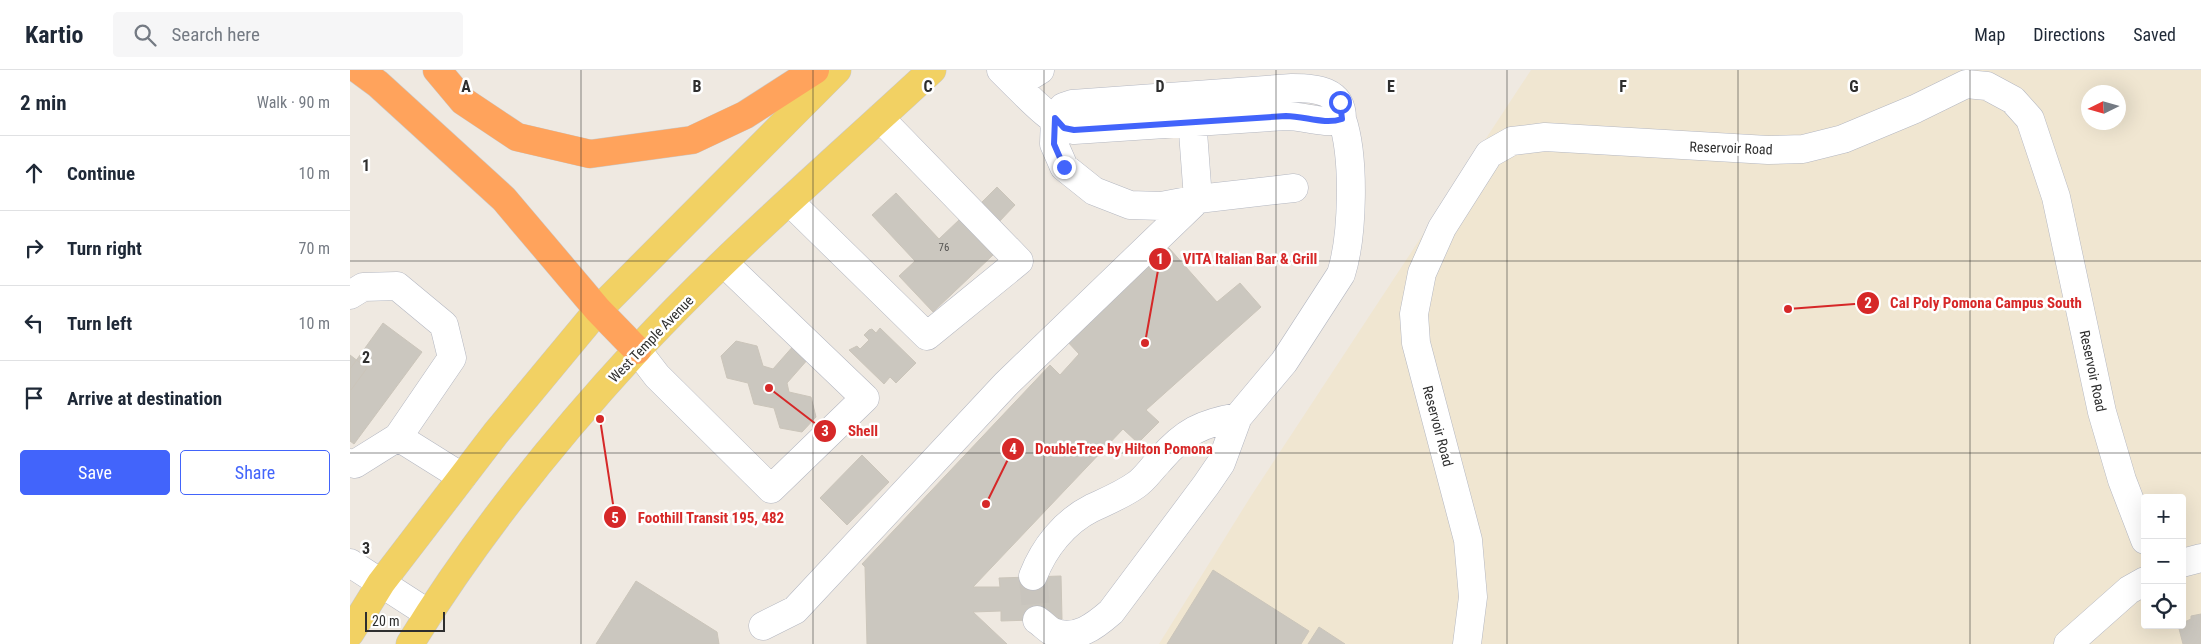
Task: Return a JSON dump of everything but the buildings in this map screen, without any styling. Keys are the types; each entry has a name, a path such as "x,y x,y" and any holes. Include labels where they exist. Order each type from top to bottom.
{"highway":[{"path":"359,70 378,84 504,199 598,310 637,350"},
{"path":"437,70 463,100 518,136 590,154 692,140 745,115 815,70"}],"main road":[{"path":"350,633 381,583 496,432 598,310 837,70"},
{"name":"West Temple Avenue","path":"410,644 429,614 528,476 637,350 724,263 932,70"}],"street":[{"path":"1009,78 1040,70"},
{"path":"1009,78 1064,128 1074,130 1286,116 1300,116 1325,122 1342,119"},
{"name":"Reservoir Road","path":"1467,644 1473,597 1468,540 1416,344 1414,314 1422,273 1442,228 1489,154 1512,141 1545,137 1768,150 1803,149 1843,139 1915,109 1966,84 1986,86 2013,100 2030,119 2056,197 2102,412 2122,480 2145,539"},
{"path":"1037,620 1052,632 1071,635 1092,628 1111,612 1221,463 1238,417 1284,362 1341,274 1346,258 1348,238 1350,172 1347,134 1342,119 1340,102 1331,95 1305,88 1072,104 1063,107 1055,118 1054,144 1064,167 1094,191 1130,205 1161,206 1198,199 1294,188"},
{"path":"763,626 795,610 1006,384 1198,199 1191,95"},
{"path":"790,202 927,336 1019,261 880,118"},
{"path":"637,350 657,376 771,489 865,398 724,263"},
{"path":"350,295 363,287 397,286 444,325 452,358 398,437 355,464 350,463"},
{"path":"1033,576 1041,556 1068,524 1091,509 1116,498 1138,484 1173,444 1190,431 1212,421 1238,417"},
{"path":"398,437 462,477"},
{"path":"2186,562 2201,558"},
{"path":"350,563 429,614"},
{"path":"2068,644 2129,590 2141,583"}],"shaded area":[{"path":"1531,70 2201,70 2201,644 1159,644 1251,496"}],"tunnel":[{"path":"1033,576 1037,620"}],"place":[{"name":"Cal Poly Pomona Campus South","path":"1788,309"},
{"name":"VITA Italian Bar & Grill","path":"1145,343"},
{"name":"Shell","path":"769,388"},
{"name":"Foothill Transit 195, 482","path":"600,419"},
{"name":"DoubleTree by Hilton Pomona","path":"986,504"}],"route":[{"path":"1064,167 1054,144 1055,118 1064,128 1074,130 1286,116 1300,116 1325,122 1334,122 1342,119 1340,102"}]}
